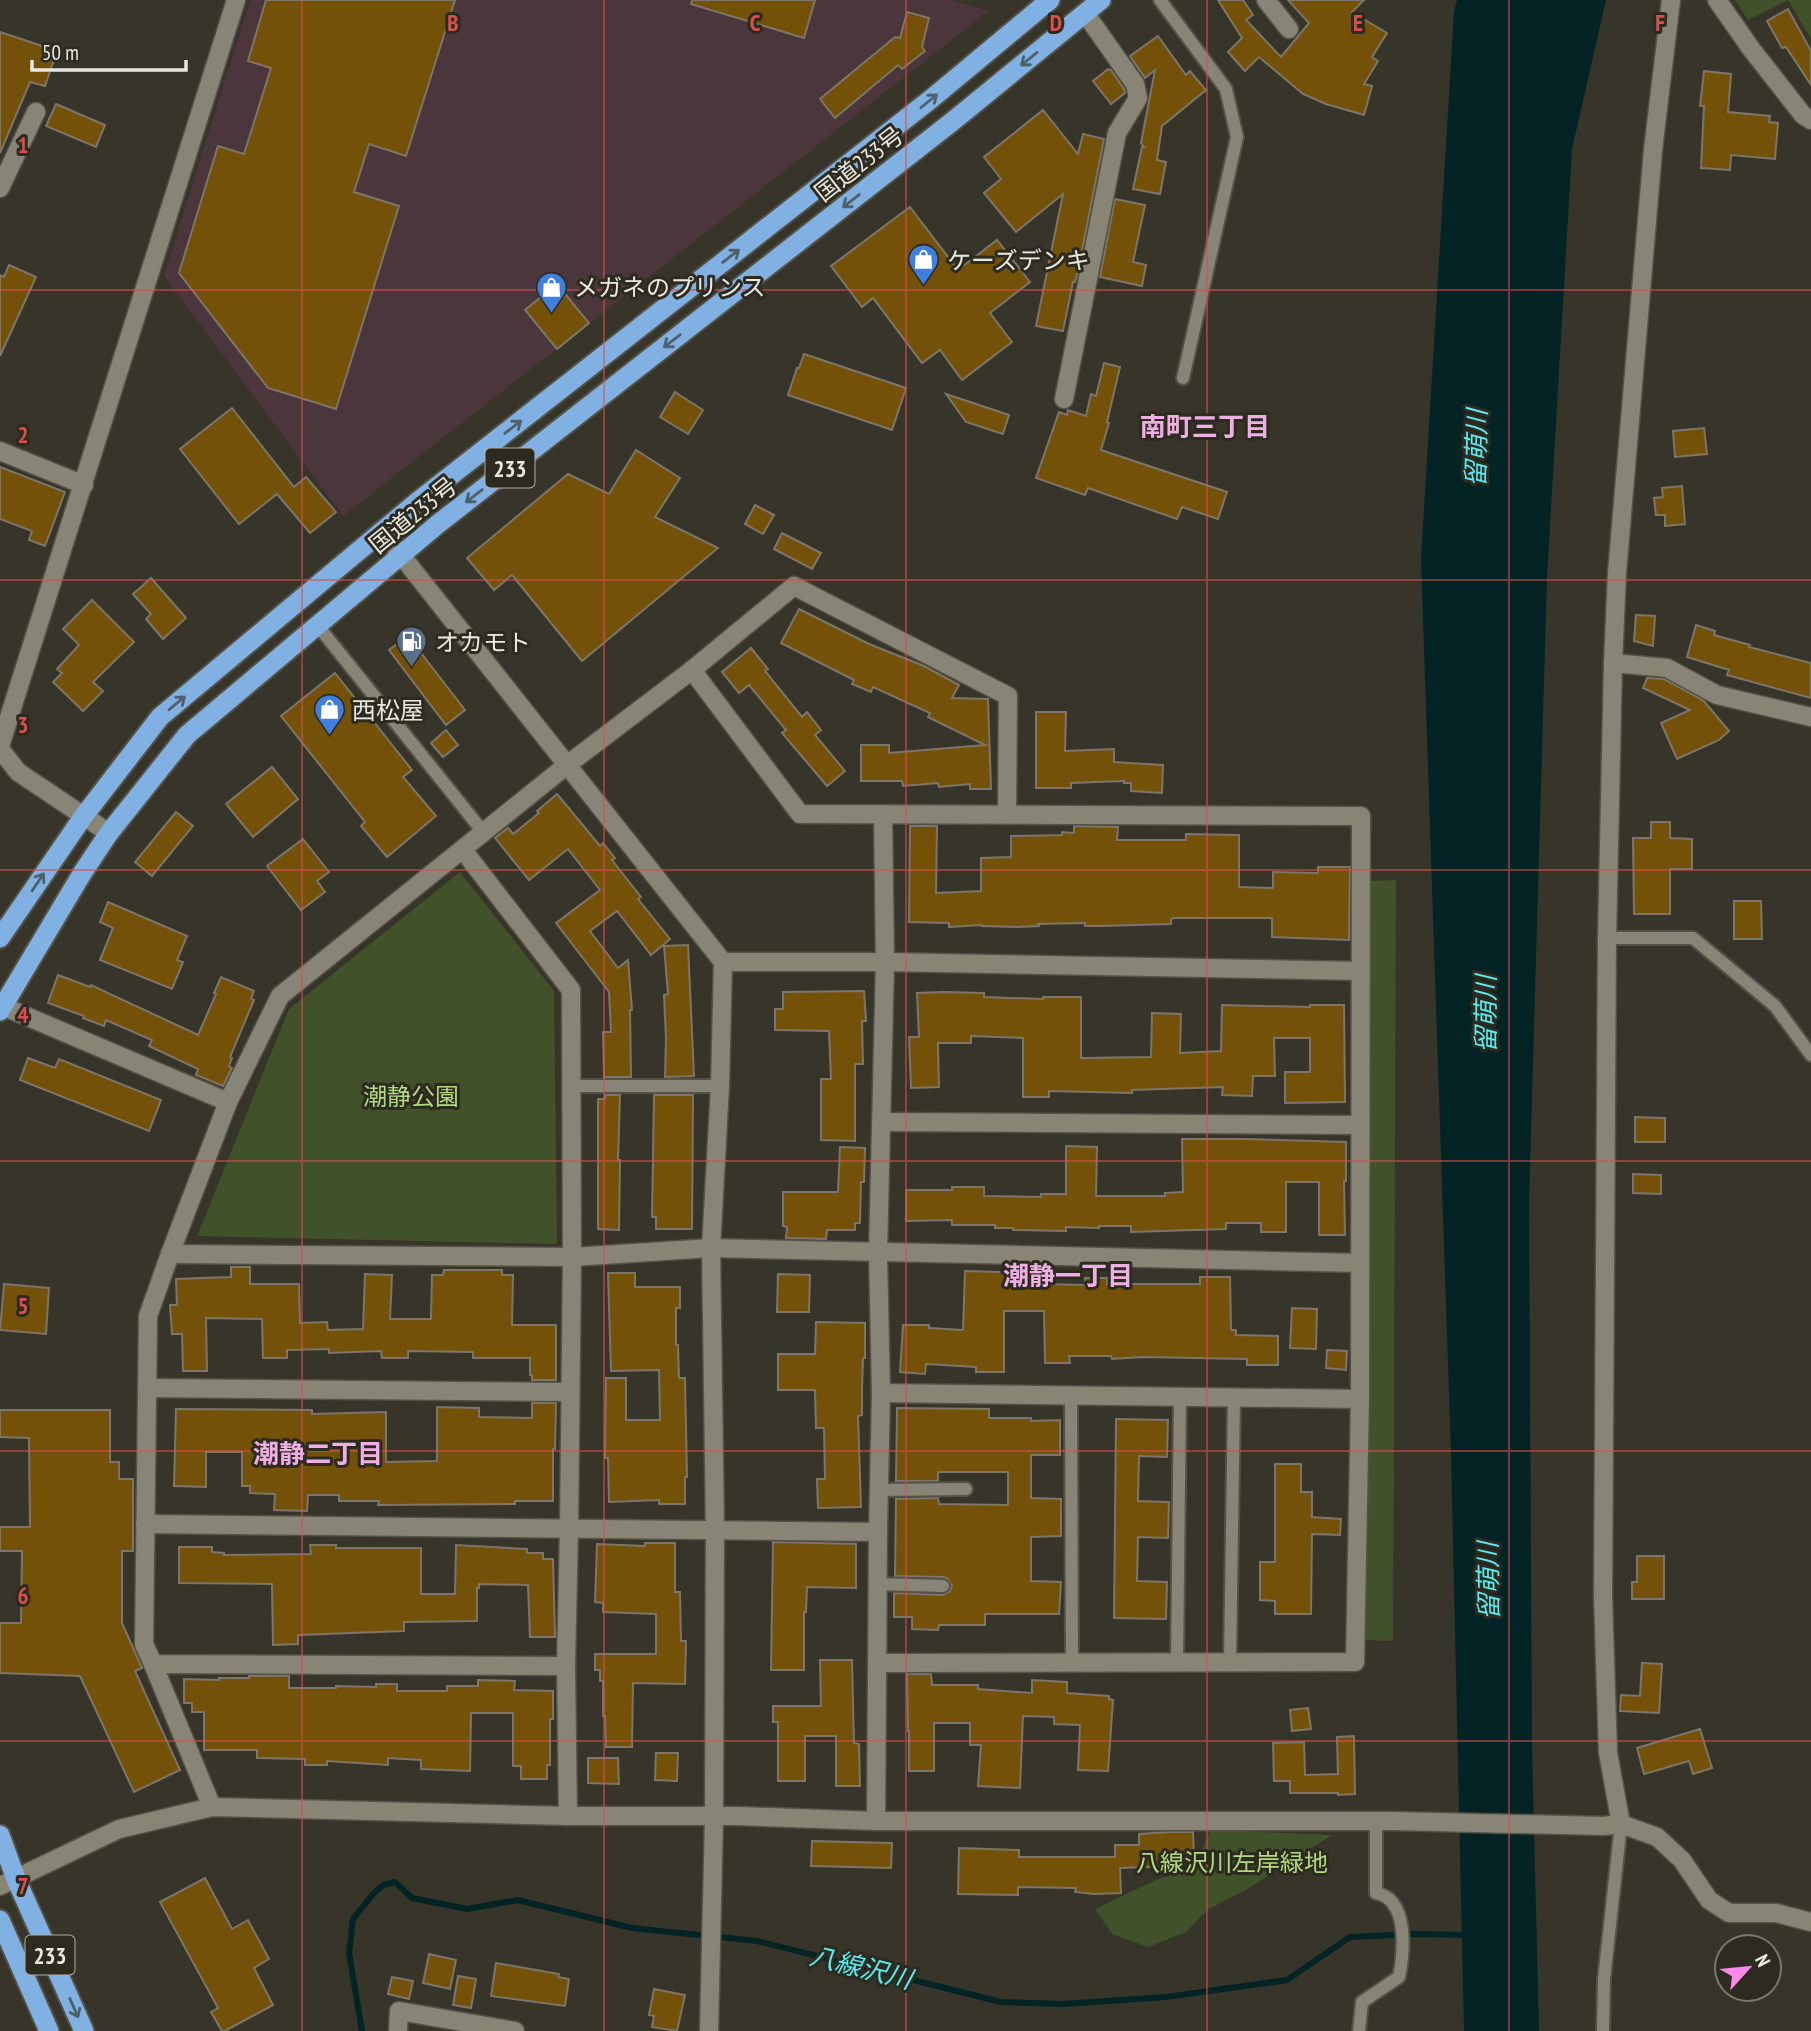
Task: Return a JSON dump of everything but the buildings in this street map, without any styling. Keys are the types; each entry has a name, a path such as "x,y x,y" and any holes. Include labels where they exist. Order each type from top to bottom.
{"highway":[{"name":"国道233号","path":"0,938 83,817 160,717 383,530 931,99 1050,0"},
{"name":"国道233号","path":"1,1008 109,833 187,735 401,555 953,121 1101,0"},
{"name":"233","path":"0,1835 8,1882 84,2031"},
{"name":"233","path":"0,1920 50,2031"}],"street":[{"path":"109,833 18,772 0,748 236,0"},
{"path":"1266,0 1289,29"},
{"path":"1612,1825 1603,1596 1607,938 1613,663 1618,559 1652,163 1671,0"},
{"path":"1717,0 1752,50 1803,115 1811,120"},
{"path":"1064,399 1117,133 1138,98 1135,84 1085,13"},
{"path":"0,188 36,111"},
{"path":"0,451 84,485"},
{"path":"383,530 723,962 720,1086 711,1248 715,1531 714,1817 709,2031"},
{"path":"212,1807 144,1644 148,1316 228,1102 281,996 794,586 1008,696 1007,813"},
{"path":"1613,663 1667,668 1717,695 1811,717"},
{"path":"692,670 800,814 1361,816 1360,1399 1355,1662 877,1663"},
{"path":"876,1821 881,1394 878,1252 886,962 883,814"},
{"path":"463,850 571,990 572,1257 566,1666 568,1816"},
{"path":"723,962 886,962 1360,971"},
{"path":"1,1008 228,1102"},
{"path":"883,1122 1360,1125"},
{"path":"170,1254 572,1257 711,1248 1359,1263"},
{"path":"147,1388 570,1392"},
{"path":"881,1394 1360,1399"},
{"path":"145,1524 878,1532"},
{"path":"153,1664 566,1666"},
{"path":"8,1882 119,1829 212,1807 876,1821 1385,1821 1612,1825 1657,1837 1682,1860 1710,1900 1729,1913 1776,1913 1811,1922"},
{"path":"398,2031 399,2011 515,2031"}],"lane":[{"path":"1160,0 1226,89 1237,137 1183,378"},
{"path":"318,626 484,833"},
{"path":"1607,938 1693,938 1775,1006 1811,1055"},
{"path":"572,1086 720,1086"},
{"path":"1071,1395 1072,1662"},
{"path":"1177,1662 1181,1397"},
{"path":"1230,1662 1234,1397"},
{"path":"879,1490 966,1489"},
{"path":"877,1584 943,1586"},
{"path":"1359,2031 1362,2002 1399,1977 1402,1960 1401,1924 1396,1908 1384,1895 1376,1894 1385,1821"},
{"path":"1603,2031 1612,1825"}],"shaded area":[{"path":"250,0 950,0 989,11 343,516 164,276"}],"green space":[{"path":"1735,0 1788,0 1748,20"},
{"path":"1788,0 1811,0 1811,39"},
{"name":"潮静公園","path":"460,872 554,991 557,1244 197,1236 289,1009"},
{"path":"1396,880 1393,1641 1364,1640 1369,881"},
{"name":"八線沢川左岸緑地","path":"1211,1830 1332,1835 1244,1891 1207,1910 1186,1932 1148,1947 1112,1934 1095,1909 1156,1880 1194,1868"}],"water":[{"name":"留萌川","path":"1457,0 1606,0 1572,149 1547,577 1529,1201 1532,1749 1539,2031 1464,2031 1451,1453 1421,559 1454,12"}],"waterway":[{"name":"八線沢川","path":"362,2031 349,1953 353,1919 383,1885 395,1882 412,1898 467,1909 518,1900 632,1928 757,1941 1001,2002 1063,2004 1166,1997 1287,1980 1350,1937 1468,1935"}],"place":[{"name":"ケーズデンキ","path":"924,287"},
{"name":"メガネのプリンス","path":"551,314"},
{"name":"オカモト","path":"412,669"},
{"name":"西松屋","path":"329,737"}],"district":[{"name":"南町三丁目","path":"1205,426"},
{"name":"潮静一丁目","path":"1068,1275"},
{"name":"潮静二丁目","path":"318,1453"}]}
